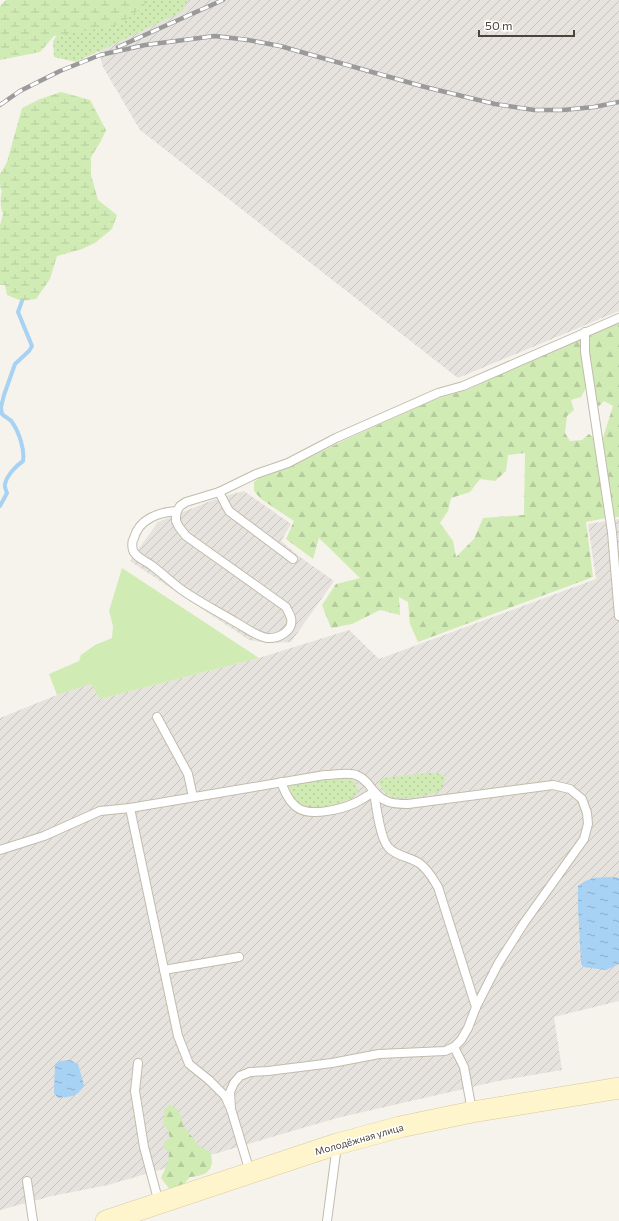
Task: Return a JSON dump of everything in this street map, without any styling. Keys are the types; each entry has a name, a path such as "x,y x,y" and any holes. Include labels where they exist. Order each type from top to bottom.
{"street":[{"name":"Молодёжная улица","path":"106,1221 337,1144 400,1127 472,1112 619,1088"}],"lane":[{"path":"177,511 164,512 140,524 132,541 133,550 139,557 183,590 252,632 266,638 278,637 285,633 290,626 291,619 286,607 186,536 176,521 177,511 180,506 186,502 219,492 256,474 288,463 336,438 438,394 463,386 619,318"},
{"path":"585,332 585,352 612,532 619,616"},
{"path":"219,492 229,511 293,560"},
{"path":"157,717 188,774 193,797"},
{"path":"0,850 44,836 100,811 130,808 325,775 355,774 365,780 374,792 383,800 394,804 408,804 553,784 570,789 582,799 587,813 588,824 584,840 524,923 498,964 476,1007 468,1028 454,1047 445,1051 379,1054 332,1063 250,1072 240,1076 234,1083 230,1092 231,1109"},
{"path":"281,782 284,792 292,804 306,812 342,807 356,803 374,792"},
{"path":"374,792 383,839 389,849 419,863 430,874 438,888 476,1007"},
{"path":"130,808 178,1036 189,1064 209,1080 225,1096 231,1109 251,1173"},
{"path":"164,970 240,957"},
{"path":"454,1047 464,1067 472,1112"},
{"path":"138,1063 135,1091 144,1147 159,1204"},
{"path":"327,1221 337,1144"},
{"path":"27,1181 33,1221"}],"shaded area":[{"path":"88,0 619,0 619,311 458,378 140,130 103,67 96,42"},
{"path":"244,491 291,524 281,541 300,557 334,581 291,642 269,643 249,640 130,561 158,522 218,498"},
{"path":"619,519 619,1001 554,1017 562,1070 498,1081 337,1118 108,1185 52,1196 0,1210 0,718 57,695 91,684 100,699 259,658 349,630 379,659 596,579 588,524"}],"green space":[{"path":"6,0 147,0 143,7 127,19 114,26 54,36 40,52 0,60 0,6"},
{"path":"141,0 187,0 183,11 76,62 54,57 53,41 60,31"},
{"path":"61,92 90,100 106,130 91,157 91,175 98,200 117,215 112,229 95,243 82,249 57,256 50,279 36,299 22,301 7,295 5,285 0,285 0,225 3,214 1,205 2,191 0,187 0,174 7,162 22,108 40,99"},
{"path":"619,323 619,517 586,522 593,577 418,642 410,624 408,602 399,597 400,615 380,610 352,624 331,628 322,605 336,584 360,578 319,538 313,559 286,539 294,521 261,499 254,491 254,482 260,477 298,463 436,399 467,390 498,375","holes":["586,388 590,402 599,406 604,401 613,406 602,441 599,467 593,437 589,434 582,440 570,441 565,433 567,416 574,410 571,400 581,397","525,453 524,515 483,518 474,539 456,557 453,541 440,523 448,511 451,498 470,492 480,479 495,481 506,471 508,455"]},
{"path":"122,568 259,658 100,699 91,684 57,695 49,674 79,661 81,655 95,645 112,638 113,626 109,611"},
{"path":"430,773 441,774 445,778 444,784 438,792 422,796 396,798 388,795 383,790 379,782 384,778"},
{"path":"346,778 354,781 358,792 347,800 330,806 313,808 300,805 294,799 289,787 319,779"},
{"path":"170,1105 176,1108 181,1116 183,1125 199,1146 210,1152 212,1158 211,1167 209,1170 201,1175 190,1177 182,1186 172,1191 161,1178 168,1162 169,1153 163,1147 165,1141 170,1139 168,1130 163,1124 165,1109"}],"water":[{"path":"612,877 619,878 619,964 606,970 583,967 581,963 578,886 591,879"},
{"path":"70,1060 78,1064 84,1085 79,1092 70,1097 58,1098 54,1093 55,1064 60,1061"}],"waterway":[{"path":"0,506 7,493 5,485 8,477 23,461 22,446 15,426 2,414 1,407 15,364 29,351 32,346 18,312 22,301"}],"railway":[{"path":"118,47 223,0"},
{"path":"0,105 20,91 60,71 100,55 145,45 215,36 280,46 425,87 495,104 534,110 563,110 594,107 619,102"}]}
